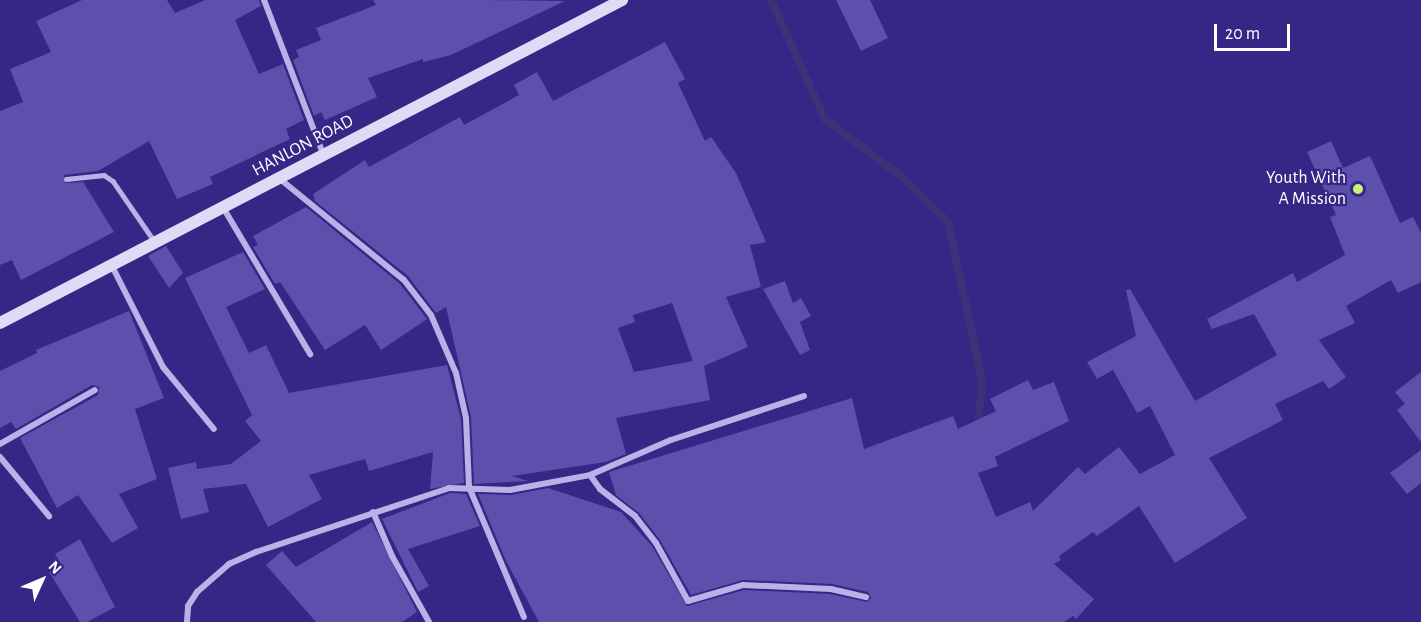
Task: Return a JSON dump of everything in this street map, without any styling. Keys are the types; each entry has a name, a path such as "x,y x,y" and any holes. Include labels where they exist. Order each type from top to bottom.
{"main road":[{"name":"HANLON ROAD","path":"0,322 224,209 323,154 622,0"}],"street":[{"path":"264,0 323,154"},
{"path":"280,178 405,280 431,315 456,373 466,418 469,487 524,617"},
{"path":"224,209 310,354"},
{"path":"112,266 163,367 214,429"},
{"path":"0,444 95,390"},
{"path":"187,622 188,606 197,592 229,564 425,494 469,487 510,490 590,475 671,440 804,396"},
{"path":"0,457 49,516"},
{"path":"590,475 600,489 635,516 656,543 688,601 743,585 831,590 866,597"},
{"path":"373,512 429,622"}],"lane":[{"path":"66,179 104,175 113,181 156,244"}],"building":[{"path":"82,0 167,0 175,13 205,0 259,0 261,6 235,20 259,74 283,64 304,120 286,129 290,139 210,177 213,184 177,199 149,141 98,171 64,175 65,183 83,182 114,232 21,280 12,260 0,265 0,111 23,102 10,69 51,52 36,21"},
{"path":"373,0 565,1 451,55 423,62 423,59 368,78 377,97 325,120 321,112 314,116 293,60 299,57 296,50 321,40 316,28 376,5"},
{"path":"836,0 870,0 888,38 861,51"},
{"path":"665,42 685,79 678,83 705,141 711,137 736,173 766,242 750,245 761,287 726,297 748,347 704,366 710,400 616,418 626,454 606,462 512,476 528,481 474,484 471,417 446,307 436,313 408,276 315,201 313,194 365,160 369,167 460,117 464,125 519,95 514,85 537,72 553,101","holes":["672,303 693,361 634,372 618,328 635,322 633,315"]},
{"path":"1331,141 1343,168 1370,156 1400,223 1413,217 1421,233 1421,282 1398,293 1391,280 1346,306 1355,323 1319,340 1346,377 1329,389 1323,381 1275,404 1283,420 1209,458 1247,518 1175,563 1139,506 1097,536 1093,532 1059,556 1061,560 1054,564 1094,599 1076,619 1073,616 1064,622 539,622 506,561 478,494 511,495 548,488 621,512 652,546 687,606 744,590 830,594 867,602 871,598 868,592 832,584 743,580 691,595 660,540 639,513 616,495 609,472 852,398 864,449 953,416 958,429 996,411 990,399 1028,380 1033,390 1054,382 1069,421 995,457 998,466 978,473 996,517 1030,502 1033,511 1078,467 1085,474 1119,447 1140,474 1175,455 1150,406 1137,413 1113,370 1097,379 1087,362 1136,336 1126,290 1130,289 1195,401 1277,355 1254,314 1212,329 1207,319 1293,273 1297,282 1345,255 1330,217 1336,215 1307,152"},
{"path":"306,207 400,284 427,319 381,350 365,325 325,350 280,282 275,284 253,247 258,245 253,236"},
{"path":"166,246 183,273 169,288 148,256"},
{"path":"243,252 265,289 226,307 249,353 266,345 289,393 447,365 461,419 464,483 430,489 433,452 369,471 365,459 309,475 322,499 268,527 246,484 203,489 209,512 181,519 168,468 196,462 197,469 231,464 261,441 245,421 252,415 185,278"},
{"path":"785,281 793,303 801,298 811,316 800,322 810,350 800,355 763,289"},
{"path":"129,311 164,398 135,409 157,479 119,494 138,528 112,543 78,495 57,508 20,438 98,395 99,387 92,385 16,429 11,422 0,428 0,371 37,353 36,350"},
{"path":"1421,372 1421,442 1397,410 1405,404 1395,392"},
{"path":"1421,450 1421,483 1407,494 1390,473"},
{"path":"450,493 466,494 480,526 408,549 429,586 418,592 382,519"},
{"path":"372,522 417,612 402,622 316,622 266,565 282,551 296,567"},
{"path":"80,539 115,607 87,622 80,622 49,572 61,564 55,554"}],"waterway":[{"path":"771,0 825,119 902,177 948,222 982,381 978,429"}],"place":[{"name":"Youth With A Mission","path":"1358,189"}]}
